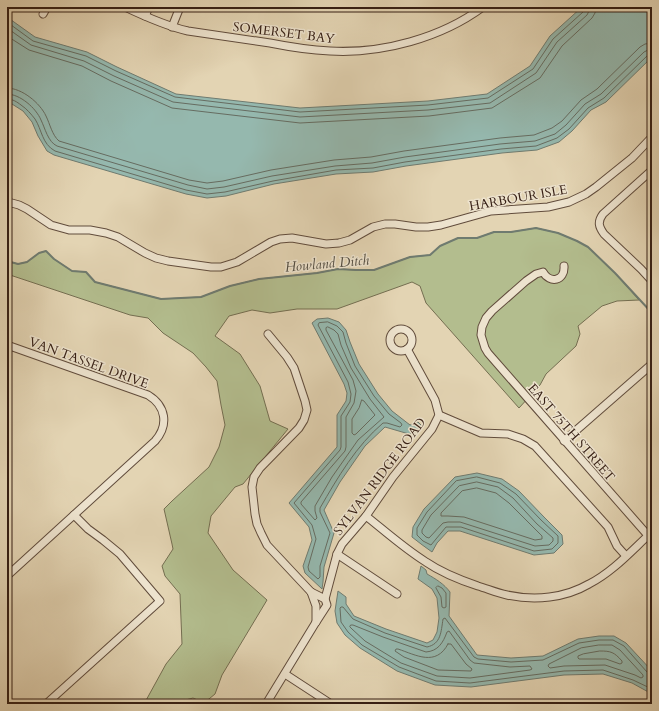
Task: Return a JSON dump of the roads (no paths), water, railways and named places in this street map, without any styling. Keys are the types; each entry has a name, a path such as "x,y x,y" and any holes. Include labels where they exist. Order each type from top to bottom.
{"street":[{"path":"43,14 47,7"},
{"name":"SOMERSET BAY","path":"125,7 172,27 188,31 307,49 330,51 383,48 405,43 450,27 483,7"},
{"path":"145,16 149,7"},
{"path":"172,27 180,7"},
{"name":"HARBOUR ISLE","path":"7,201 19,205 51,225 63,229 90,230 106,233 156,258 211,267 221,267 237,262 271,242 280,239 292,238 326,244 339,244 350,240 373,227 385,224 428,227 448,224 497,210 548,207 563,204 581,197 596,187 632,158 652,136"},
{"path":"652,170 603,214 599,223 604,234 652,281"},
{"name":"EAST 75TH STREET","path":"564,266 561,277 553,280 548,278 544,272 536,274 492,311 486,318 482,327 482,340 488,353 564,441 651,536"},
{"path":"268,334 294,368 306,401 307,410 304,420 299,428 260,468 254,477 252,487 257,524 267,545 311,592 325,599"},
{"name":"VAN TASSEL DRIVE","path":"7,345 146,395 154,399 160,406 164,423 162,432 74,515"},
{"name":"SYLVAN RIDGE ROAD","path":"266,704 327,605 325,599 337,554 344,541 366,516 392,477 432,429 439,414 436,400 407,349"},
{"path":"564,441 652,364"},
{"path":"439,414 481,433 508,434 523,439 535,446 608,527 617,546 626,556"},
{"path":"7,576 74,515 88,529 120,554 160,601 46,704"},
{"path":"366,516 410,551 442,572 497,592 532,598 564,594 588,585 603,576 651,536"},
{"path":"337,554 398,594"},
{"path":"311,592 316,606 316,622"},
{"path":"285,674 331,704"}],"water":[{"path":"582,7 652,7 652,57 606,102 591,110 572,131 559,142 537,150 502,153 373,172 336,174 274,184 226,196 207,198 186,194 54,155 47,151 32,122 23,111 7,102 7,17 35,37 87,52 176,94 300,108 428,101 487,94 530,66 550,36"},
{"path":"328,318 339,322 346,330 359,364 378,394 392,411 410,425 418,422 422,426 415,432 409,434 385,427 365,446 340,482 324,510 334,533 324,567 322,589 305,573 303,566 312,540 309,527 289,503 337,447 337,415 346,401 347,393 344,384 312,323 317,319"},
{"path":"477,473 502,479 519,491 562,535 563,544 554,553 534,555 460,531 448,531 437,543 432,552 412,537 413,527 424,509 455,477"},
{"path":"421,566 426,570 427,574 440,582 450,592 449,616 477,655 511,658 543,656 578,639 599,636 614,636 626,643 652,671 652,694 632,683 603,674 564,675 471,687 435,685 397,671 360,648 345,635 337,623 335,611 338,591 346,597 346,604 354,616 427,643 433,640 437,632 439,618 437,598 432,589 418,579"}],"waterway":[{"name":"Howland Ditch","path":"7,261 18,264 27,262 39,253 46,251 54,259 72,271 86,272 95,282 161,299 201,297 230,286 259,279 317,273 338,269 374,270 410,257 430,255 440,246 458,238 477,238 494,232 511,232 536,228 558,233 588,247 615,273 652,313"}]}
